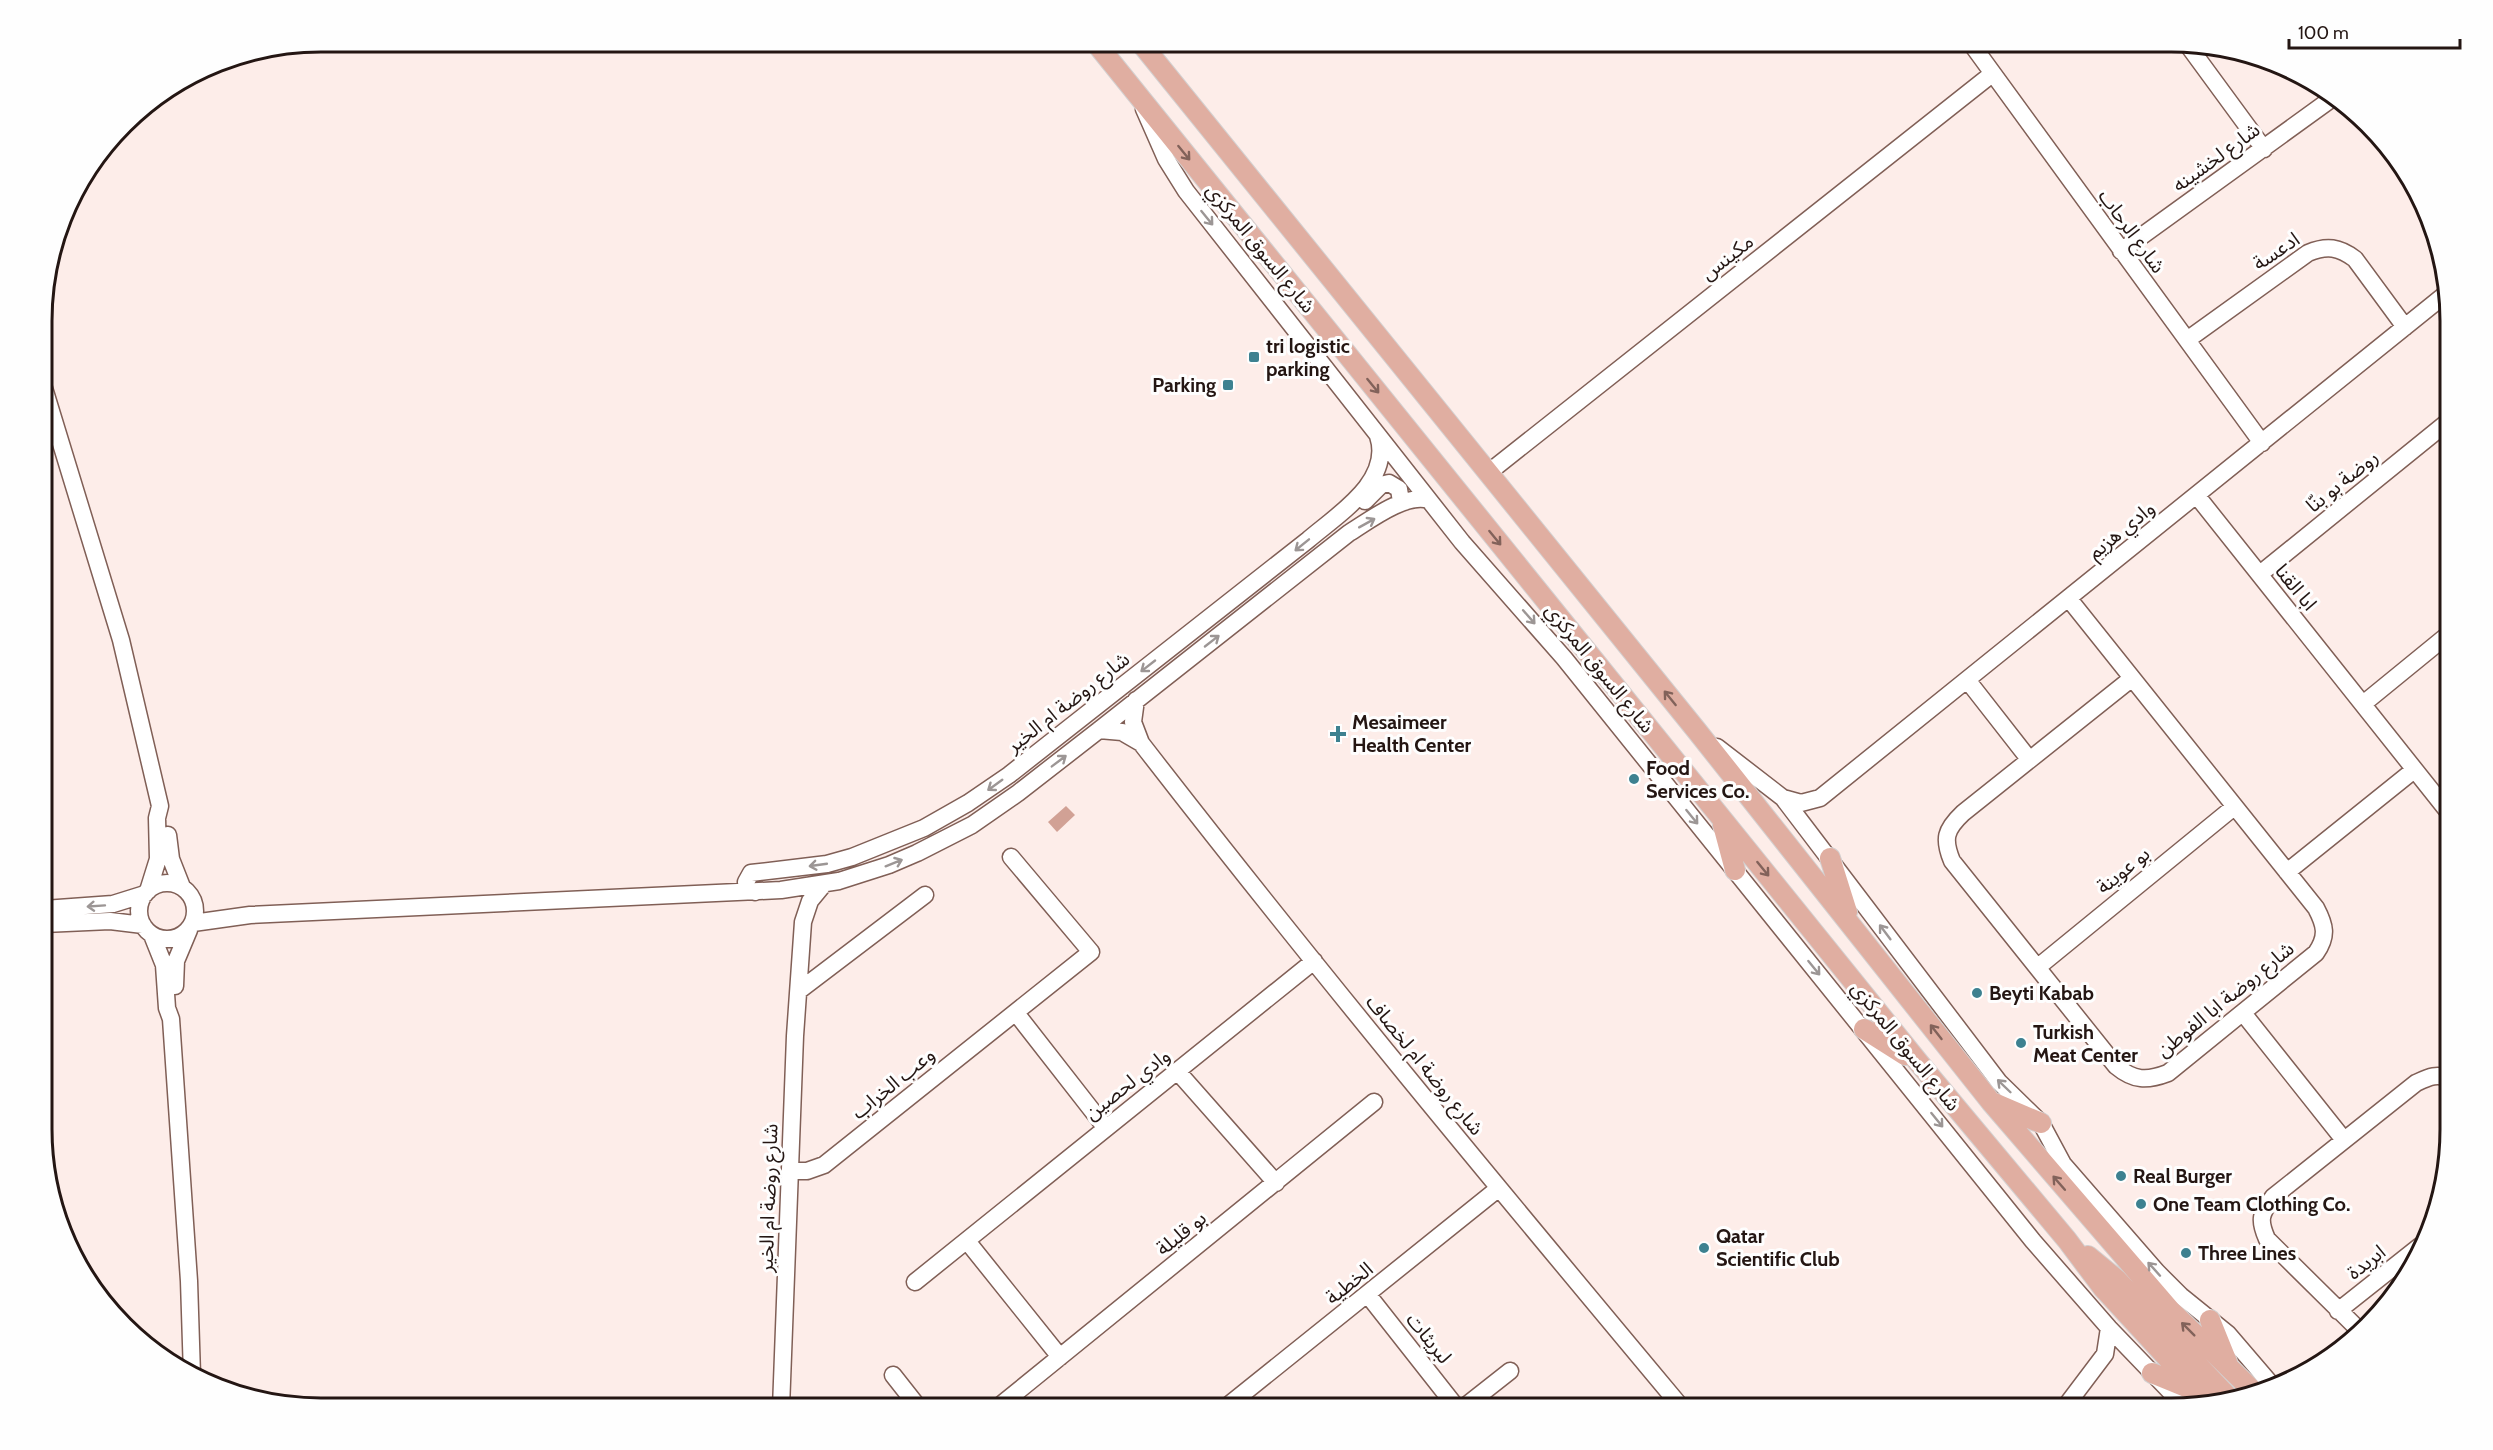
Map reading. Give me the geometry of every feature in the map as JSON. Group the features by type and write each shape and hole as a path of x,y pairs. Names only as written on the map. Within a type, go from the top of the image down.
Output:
{"main road":[{"name":"شارع السوق المركزي","path":"1103,52 1919,1063 2067,1240 2103,1288 2202,1396"},
{"name":"شارع السوق المركزي","path":"1148,52 1851,923 1991,1102 2163,1302 2248,1386"},
{"path":"1723,820 1735,870"},
{"path":"1830,858 1851,923"},
{"path":"1864,1029 1919,1063"},
{"path":"1991,1102 2041,1123"},
{"path":"2067,1240 2116,1279 2223,1392"},
{"path":"2210,1320 2230,1370"},
{"path":"2152,1373 2200,1396"}],"street":[{"name":"شارع الرحاب","path":"1977,52 2262,443"},
{"path":"2194,54 2264,149"},
{"name":"مكينس","path":"1488,473 1992,74"},
{"name":"شارع السوق المركزي","path":"1138,95 1175,176 1462,542 1564,658 2033,1241 2109,1328 2176,1398"},
{"name":"شارع لخشينه","path":"2121,251 2327,102"},
{"name":"ادعسة","path":"2187,340 2308,253 2319,248 2331,247 2344,250 2355,259 2404,327"},
{"name":"وادي هزيم","path":"1820,798 2439,299"},
{"path":"52,414 121,640 160,806 167,819 171,859 182,887 195,903 191,926 176,961 176,1000 171,1019"},
{"name":"روضة بو بنّا","path":"2260,574 2440,428"},
{"name":"شارع روضة ام الخير","path":"1378,436 1381,457 1374,476 1359,495 1325,525 1009,775 968,803 908,835 852,857 827,864 751,873 746,882 748,889 755,892 824,884 889,866 945,840 997,808 1333,544 1401,502 1414,498 1429,500"},
{"path":"1325,525 1351,513 1385,484 1393,484 1399,489 1401,502"},
{"name":"ابا القنا","path":"2197,496 2440,802"},
{"name":"شارع روضة ابا الفوطن","path":"2069,599 2316,908 2323,921 2325,932 2323,943 2316,952 2168,1073 2154,1078 2139,1079 2127,1075 2116,1066 1952,861 1946,848 1946,836 1952,823 2132,679"},
{"path":"2363,704 2440,641"},
{"path":"1968,681 2030,759"},
{"name":"شارع روضة ام لخصاف","path":"1136,700 1133,722 1141,743 1498,1188 1674,1398"},
{"name":"شارع روضة ام لخصاف","path":"1099,730 1122,732 1141,743"},
{"name":"شارع السوق المركزي","path":"1697,732 1783,798 1999,1082 2041,1123 2063,1164 2080,1185 2169,1285 2238,1345 2267,1380"},
{"path":"2287,872 2414,770"},
{"path":"1783,798 1802,803 1820,798"},
{"path":"1812,836 1813,816 1820,798"},
{"path":"160,806 157,818 158,859 139,912 164,965 167,1008 171,1019 189,1281 192,1364"},
{"name":"بو عوينة","path":"2038,967 2234,807"},
{"name":"وعب الخراب","path":"790,1171 807,1171 824,1166 1090,952 1011,856"},
{"path":"52,911 113,904 164,883 182,887"},
{"name":"شارع روضة ام الخير","path":"781,1398 803,922 810,901 824,884"},
{"name":"شارع روضة ام الخير","path":"781,890 792,895 797,901 803,922"},
{"path":"52,913 110,921 172,939 191,926 250,915 755,892"},
{"path":"800,990 925,895"},
{"name":"وادي لحصين","path":"915,1282 1314,961"},
{"path":"1016,1012 1105,1127"},
{"path":"2243,1013 2344,1140"},
{"path":"1178,1072 1276,1183"},
{"path":"2354,1326 2267,1239 2261,1227 2261,1214 2273,1197 2416,1083 2428,1077 2440,1075"},
{"name":"بو قليلة","path":"1009,1398 1374,1102"},
{"name":"الخطية","path":"1238,1398 1498,1188"},
{"path":"967,1241 1060,1357"},
{"name":"ابريدة","path":"2338,1311 2408,1255"},
{"name":"لبريثات","path":"1368,1295 1449,1398"},
{"path":"2072,1398 2100,1362 2108,1346 2109,1328"},
{"path":"2100,1362 2116,1354 2133,1353"},
{"path":"1475,1398 1510,1371"},
{"path":"892,1375 911,1398"}],"shaded area":[{"path":"1066,806 1075,815 1057,832 1048,822"}],"place":[{"name":"tri logistic parking","path":"1254,357"},
{"name":"Parking","path":"1228,385"},
{"name":"Mesaimeer Health Center","path":"1338,734"},
{"name":"Food Services Co.","path":"1634,779"},
{"name":"Beyti Kabab","path":"1977,993"},
{"name":"Turkish Meat Center","path":"2021,1043"},
{"name":"Real Burger","path":"2121,1176"},
{"name":"One Team Clothing Co.","path":"2141,1204"},
{"name":"Qatar Scientific Club","path":"1704,1248"},
{"name":"Three Lines","path":"2186,1253"}]}
